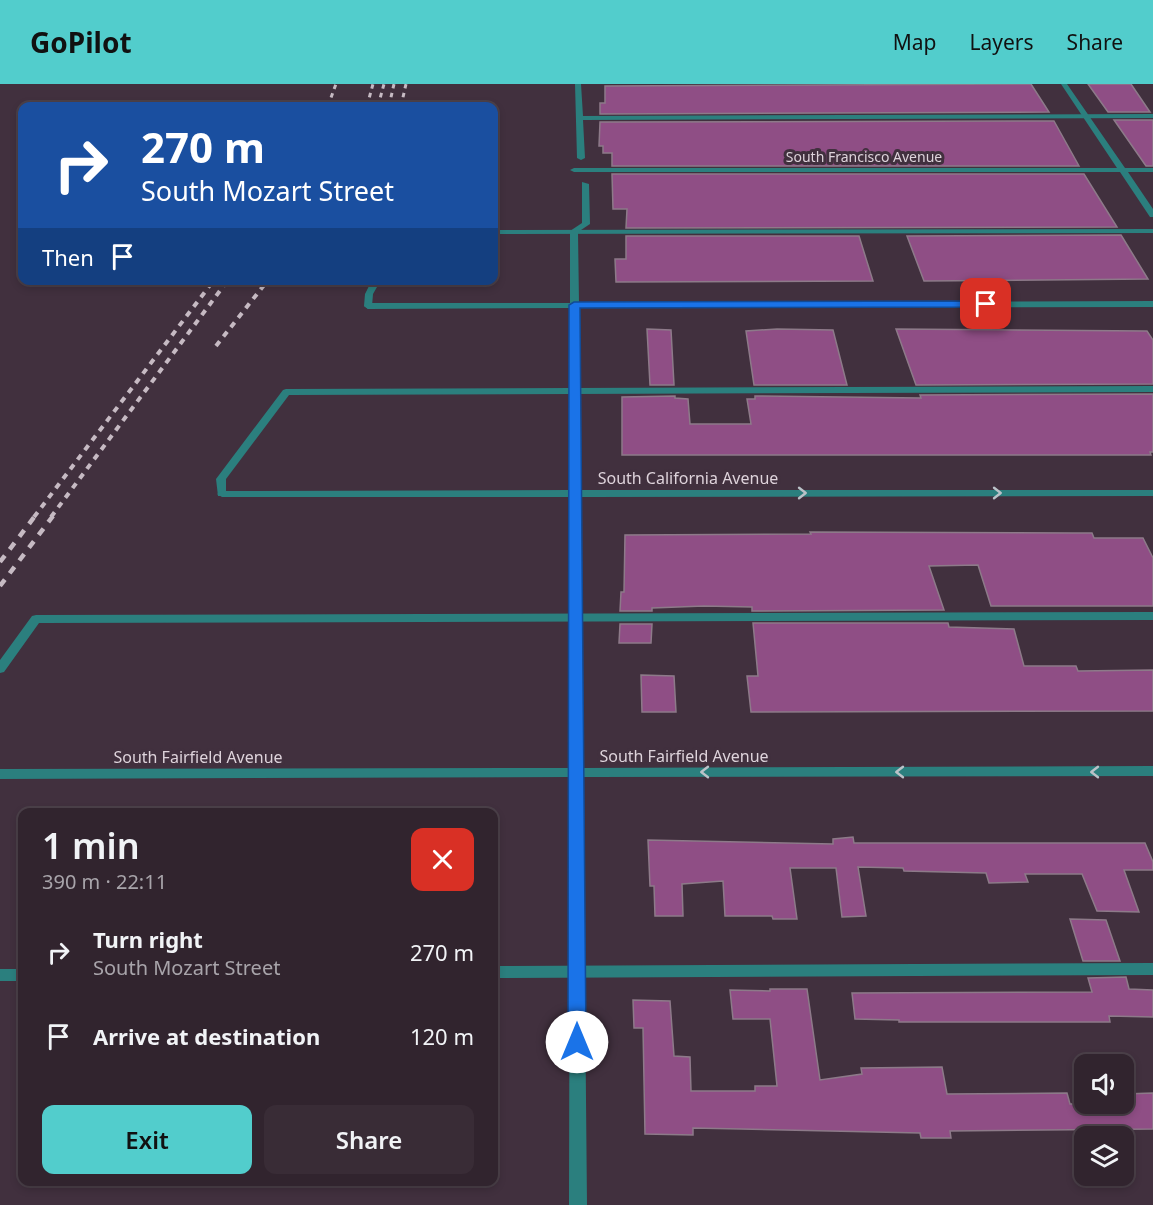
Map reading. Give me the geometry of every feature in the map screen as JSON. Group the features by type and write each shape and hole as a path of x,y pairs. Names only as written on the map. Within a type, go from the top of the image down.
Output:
{"street":[{"path":"578,84 581,158"},
{"path":"1064,84 1153,215"},
{"path":"580,118 1153,116"},
{"name":"South Francisco Avenue","path":"574,170 1153,170"},
{"path":"574,231 586,224 585,184"},
{"path":"574,231 578,1205"},
{"path":"498,232 1153,231"},
{"path":"374,285 369,294 368,306 1153,304"},
{"path":"575,391 1153,389"},
{"name":"South California Avenue","path":"575,391 286,392 221,479 222,494 1153,493"},
{"path":"0,669 36,619 1153,616"},
{"name":"South Fairfield Avenue","path":"0,774 1153,771"},
{"path":"498,972 1153,969"},
{"path":"0,975 18,975"}],"building":[{"path":"1031,84 1049,112 600,114 600,103 605,103 605,86"},
{"path":"1088,84 1131,84 1150,112 1108,112"},
{"path":"1114,120 1153,120 1153,166 1146,166"},
{"path":"1054,121 1079,166 612,166 612,153 603,153 603,146 599,146 600,122"},
{"path":"612,174 1084,174 1117,227 626,228 627,209 613,209"},
{"path":"1121,235 1148,279 924,281 907,236"},
{"path":"626,236 859,236 873,281 616,282 615,259 626,259"},
{"path":"647,329 671,330 674,385 650,385"},
{"path":"896,329 1147,331 1153,340 1153,384 916,385"},
{"path":"833,330 847,385 754,385 746,331"},
{"path":"1153,394 1153,452 1150,452 1151,455 622,455 622,397 675,396 675,398 688,399 690,424 751,424 747,399 755,399 755,396 921,398 920,395"},
{"path":"810,532 1092,533 1094,538 1143,538 1153,558 1153,606 991,606 978,565 929,566 944,610 752,611 752,607 704,606 652,608 652,611 620,611 621,592 624,592 625,535 811,534"},
{"path":"753,623 948,623 949,627 1014,629 1024,666 1076,666 1078,671 1153,670 1153,711 751,712 747,676 758,676"},
{"path":"620,624 652,624 651,643 619,643"},
{"path":"641,675 674,676 676,712 642,712"},
{"path":"853,837 854,843 1145,843 1153,862 1153,870 1124,870 1139,912 1097,911 1082,874 1025,874 1028,882 989,883 986,873 904,871 903,868 858,867 866,916 842,917 836,868 790,868 797,919 773,919 772,916 725,916 723,881 682,884 683,916 655,916 654,886 650,886 648,840 833,844 833,839"},
{"path":"1070,919 1106,920 1120,961 1083,961"},
{"path":"1126,977 1129,989 1153,990 1153,1017 1109,1016 1110,1022 899,1022 899,1020 855,1019 852,993 1092,992 1088,978"},
{"path":"770,989 807,989 820,1080 862,1074 861,1068 942,1067 947,1094 1067,1093 1070,1104 1074,1104 1074,1114 1134,1114 1134,1094 1153,1093 1153,1129 1134,1129 1134,1126 1074,1126 1074,1130 950,1131 951,1138 921,1138 920,1133 693,1128 693,1135 645,1134 643,1028 634,1028 633,1000 670,1001 674,1056 690,1057 691,1091 755,1091 755,1086 777,1086 770,1019 733,1019 730,990 770,991"}],"railway":[{"path":"329,102 336,84"},
{"path":"368,102 373,84"},
{"path":"379,102 384,84"},
{"path":"390,102 394,84"},
{"path":"402,102 406,84"},
{"path":"34,517 210,285"},
{"path":"51,517 224,285"},
{"path":"216,346 264,285"},
{"path":"0,562 35,516"},
{"path":"0,586 53,516"}],"route":[{"path":"577,1042 574,305 986,304"}]}
